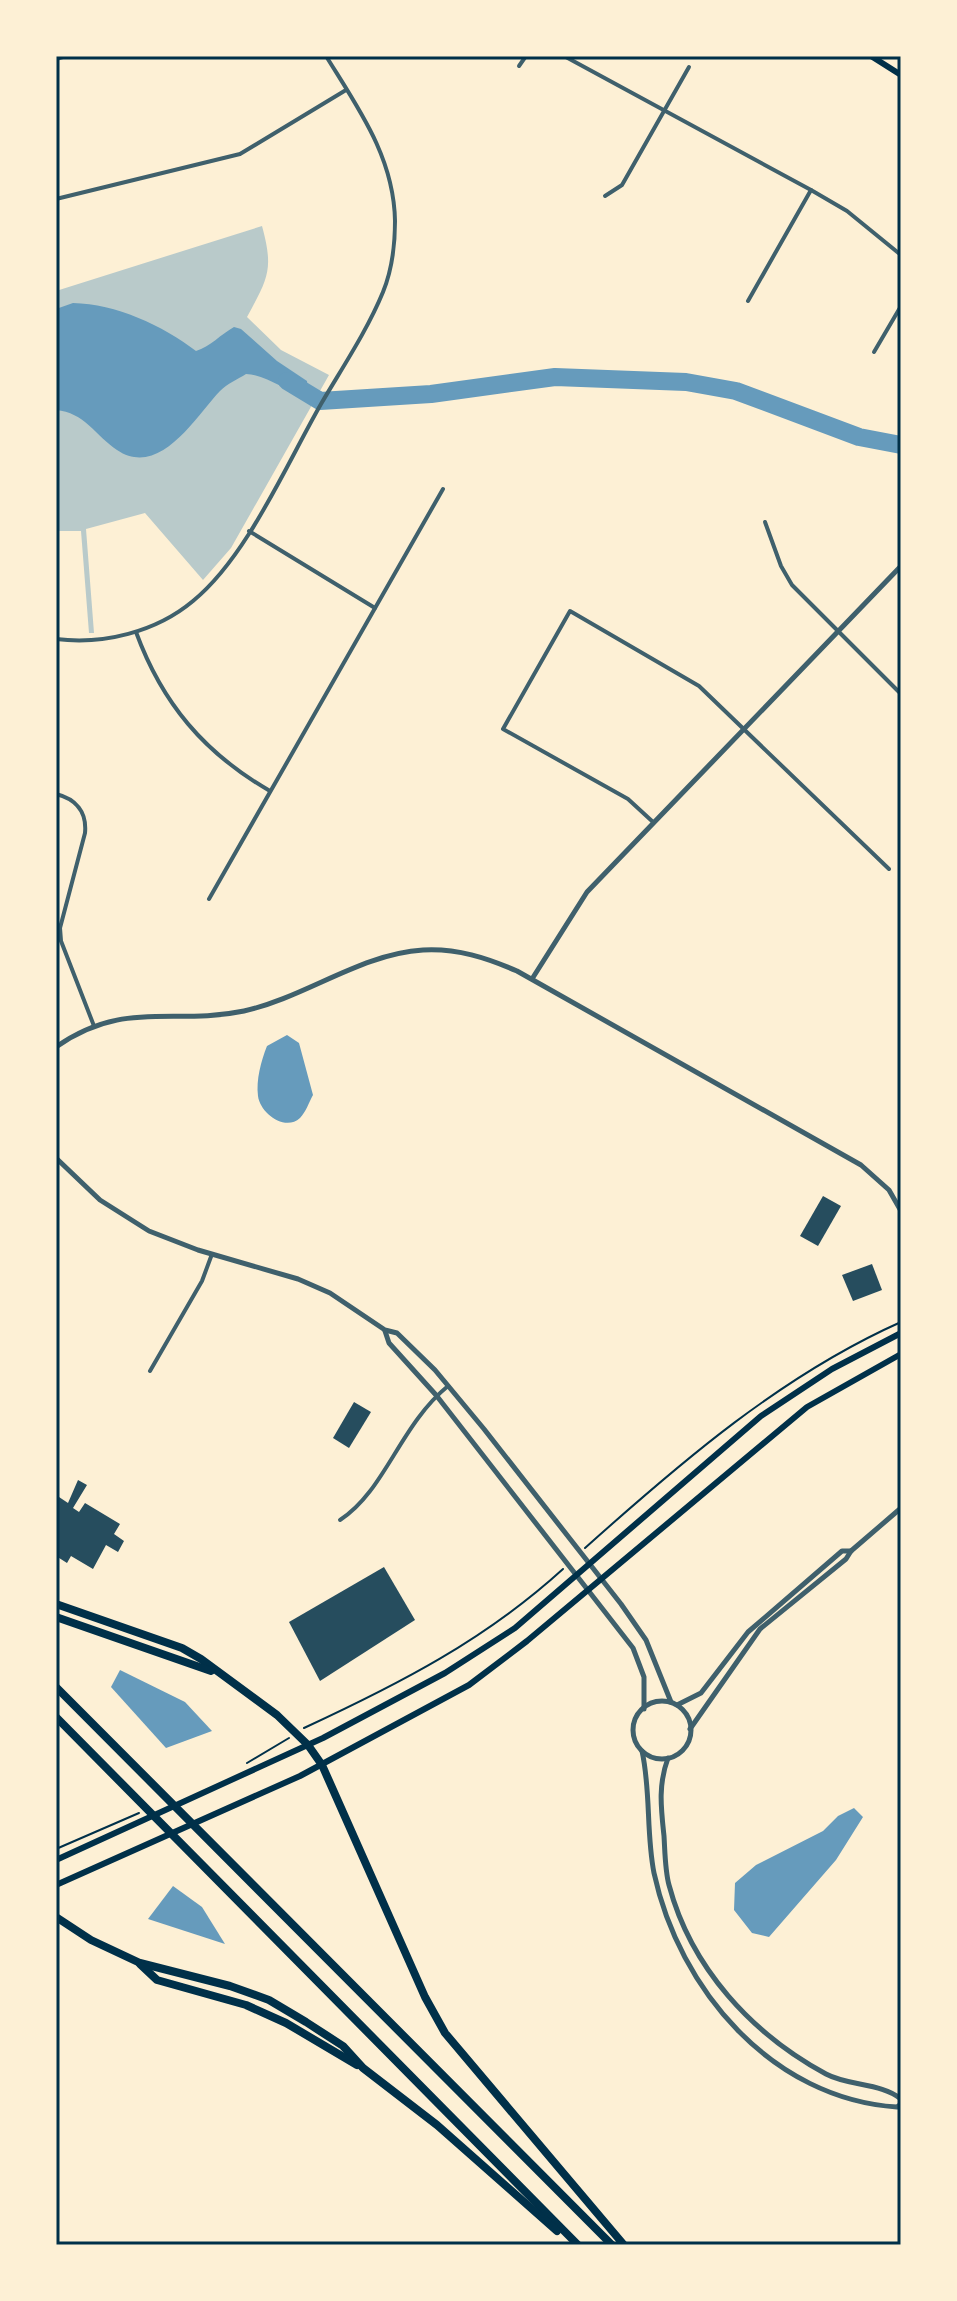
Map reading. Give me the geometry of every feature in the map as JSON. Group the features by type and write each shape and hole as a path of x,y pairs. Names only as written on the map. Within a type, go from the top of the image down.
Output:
{"highway":[{"path":"56,1604 182,1648 308,1745 322,1765 425,1997 445,2033 624,2245"},
{"path":"56,1617 219,1675"},
{"path":"56,1687 612,2245"},
{"path":"56,1717 576,2245"},
{"path":"56,1917 91,1940 140,1963 230,1986 269,2000 343,2046 363,2068"},
{"path":"140,1963 157,1980 246,2005 286,2023 363,2068 437,2125 576,2245"}],"main road":[{"path":"871,56 901,75"},
{"path":"56,1860 308,1745 478,1654 578,1575 771,1409 832,1369 901,1333"},
{"path":"56,1885 322,1765 469,1685 807,1407 901,1354"}],"street":[{"path":"56,59 66,56"},
{"path":"56,639 88,640 136,632 167,618 201,594 228,565 249,531 379,302 389,273 395,220 388,169 379,144 326,56"},
{"path":"519,66 526,56"},
{"path":"564,56 664,112 722,139 847,211 901,255"},
{"path":"605,196 622,185 689,67"},
{"path":"56,199 240,154 346,89"},
{"path":"748,301 811,190"},
{"path":"874,352 901,306"},
{"path":"209,899 443,489"},
{"path":"765,522 776,555 792,585 901,694"},
{"path":"249,531 375,608"},
{"path":"532,979 587,892 901,566"},
{"path":"653,822 628,799 503,729 570,611 688,679 889,869"},
{"path":"136,632 160,686 185,724 228,765 270,791"},
{"path":"56,794 78,806 85,817 85,833 60,928 61,941 94,1026"},
{"path":"56,1047 94,1026 139,1015 218,1015 247,1010 385,957 410,952 468,953 496,961 532,979 861,1165 889,1190 901,1211"},
{"path":"56,1158 100,1200 124,1217 175,1243 298,1279 330,1293 385,1330 397,1333 448,1386 646,1640 671,1702"},
{"path":"150,1371 202,1281 212,1254"},
{"path":"385,1330 389,1343 436,1395 578,1575 639,1661 644,1677 644,1709"},
{"path":"340,1520 363,1502 410,1424 448,1386"},
{"path":"677,1705 701,1693 761,1624 846,1559 851,1551 901,1508"},
{"path":"690,1729 687,1715 677,1705 655,1701 644,1709 633,1729 633,1738 642,1751 654,1758 668,1758 681,1750 690,1729 761,1624"},
{"path":"642,1751 654,1870 663,1906 678,1947 717,2008 750,2043 817,2086 853,2101 886,2106 901,2101"},
{"path":"668,1758 660,1793 668,1882 683,1926 710,1972 729,1997 778,2045 829,2076 901,2101"}],"path":[{"path":"237,1768 295,1732 390,1689 462,1648 505,1620 557,1574"},
{"path":"56,1849 113,1824"}],"shaded area":[{"path":"262,226 268,253 267,273 247,317 281,350 329,375 231,548 203,580 145,513 86,529 94,633 89,633 81,531 56,531 56,291"}],"water":[{"path":"73,303 106,307 138,318 196,351 234,327 241,329 277,361 307,381 308,393 293,391 246,374 220,391 176,441 148,457 133,457 117,450 74,415 56,410 56,309"},
{"path":"287,1035 299,1043 313,1095 300,1118 287,1123 274,1119 263,1109 258,1090 267,1046"},
{"path":"120,1670 185,1702 212,1731 166,1748 111,1687"},
{"path":"854,1808 863,1817 836,1860 769,1937 752,1933 734,1910 735,1883 756,1865 823,1831 838,1816"},
{"path":"173,1886 202,1907 225,1944 148,1919"}],"building":[{"path":"823,1196 841,1206 818,1246 800,1236"},
{"path":"872,1264 882,1290 853,1301 842,1275"},
{"path":"354,1402 371,1412 349,1448 333,1438"},
{"path":"78,1480 87,1485 73,1508 79,1512 85,1503 120,1524 114,1534 124,1541 118,1552 106,1545 93,1569 71,1556 67,1563 56,1556 56,1495 68,1503"},
{"path":"384,1567 415,1620 320,1681 289,1622"}],"waterway":[{"path":"287,381 320,401 431,394 555,377 686,382 736,391 859,437 901,445"}]}
